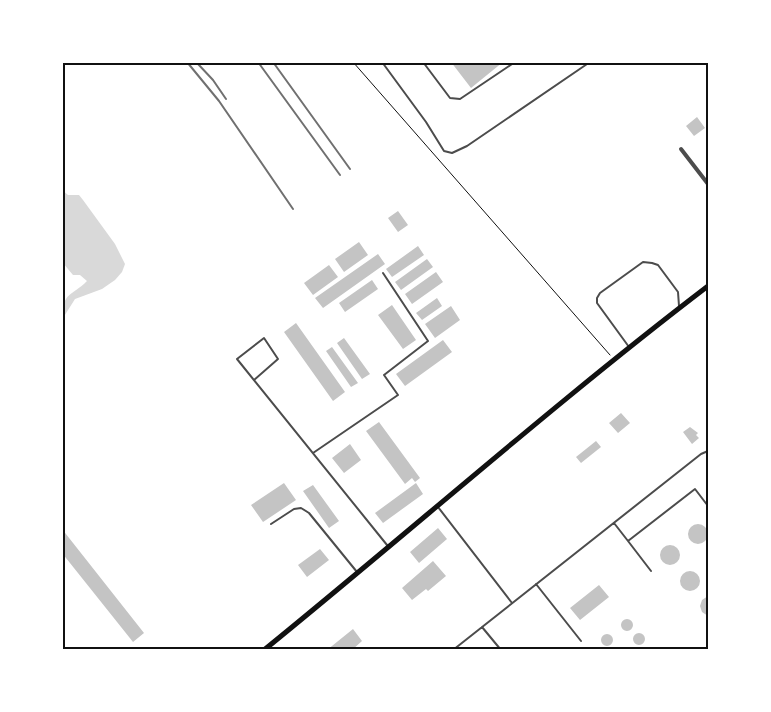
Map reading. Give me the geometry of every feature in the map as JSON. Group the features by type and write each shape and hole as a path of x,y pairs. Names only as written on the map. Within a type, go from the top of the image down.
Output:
{"main road":[{"path":"264,650 614,360 708,286"}],"street":[{"path":"681,149 708,184"}],"lane":[{"path":"382,62 426,122 444,151 452,152 475,140 590,62"},
{"path":"423,62 450,98 457,100 514,62"},
{"path":"630,348 597,303 600,293 643,262 652,263 658,265 678,292 679,308"},
{"path":"313,453 398,395 384,375 428,341 383,272"},
{"path":"254,380 278,359 264,338 237,359 388,548"},
{"path":"454,650 708,450"},
{"path":"628,541 695,489 708,506"},
{"path":"438,507 512,603"},
{"path":"271,524 294,509 302,508 358,573"},
{"path":"614,523 651,570"},
{"path":"536,584 581,641"},
{"path":"482,627 502,650"},
{"path":"458,646 460,650"}],"path":[{"path":"352,62 614,360"}],"shaded area":[{"path":"62,190 68,195 79,195 115,244 125,264 122,272 115,280 102,289 75,299 63,318 66,299 87,281 80,275 73,275 63,263"}],"building":[{"path":"451,62 503,62 471,88"},
{"path":"697,117 705,128 694,136 686,126"},
{"path":"398,211 408,225 398,232 388,218"},
{"path":"359,242 368,255 344,272 335,259"},
{"path":"418,246 424,255 392,277 386,269"},
{"path":"378,254 385,264 323,308 315,298"},
{"path":"427,259 433,267 401,290 395,282"},
{"path":"329,265 338,277 313,295 304,283"},
{"path":"436,272 443,282 412,304 405,294"},
{"path":"372,280 378,289 345,312 339,303"},
{"path":"437,298 442,306 422,320 416,313"},
{"path":"392,305 416,340 403,349 378,315"},
{"path":"451,306 460,320 435,338 425,324"},
{"path":"296,323 345,392 333,401 284,332"},
{"path":"344,338 370,374 362,379 337,343"},
{"path":"443,340 452,352 405,386 396,374"},
{"path":"332,347 358,383 351,387 326,351"},
{"path":"621,413 630,423 618,433 609,423"},
{"path":"379,422 420,478 415,482 412,478 405,484 366,431"},
{"path":"690,427 698,433 696,435 699,438 692,444 683,432"},
{"path":"596,441 601,447 581,463 576,457"},
{"path":"350,444 361,460 344,473 332,458"},
{"path":"284,483 296,500 263,522 251,505"},
{"path":"416,483 423,494 383,523 375,513"},
{"path":"313,485 339,521 329,528 303,491"},
{"path":"698,524 705,527 708,534 705,541 698,544 691,541 688,534 691,527"},
{"path":"438,528 447,539 419,563 410,552"},
{"path":"62,529 144,633 133,642 62,553"},
{"path":"670,545 677,548 680,555 677,562 670,565 663,562 660,555 663,548"},
{"path":"320,549 329,560 307,577 298,565"},
{"path":"433,561 446,576 428,591 426,589 412,600 402,588"},
{"path":"690,571 697,574 700,581 697,588 690,591 683,588 680,581 683,574"},
{"path":"599,585 609,597 580,620 570,608"},
{"path":"708,596 708,616 702,612 700,606 702,600"},
{"path":"627,619 633,625 627,631 621,625"},
{"path":"353,629 362,641 352,650 327,650"},
{"path":"639,633 645,639 639,645 633,639"},
{"path":"607,634 613,640 607,646 601,640"}],"railway":[{"path":"187,62 219,101 293,209"},
{"path":"258,62 340,175"},
{"path":"273,62 350,169"},
{"path":"198,64 213,80 226,99"}]}
